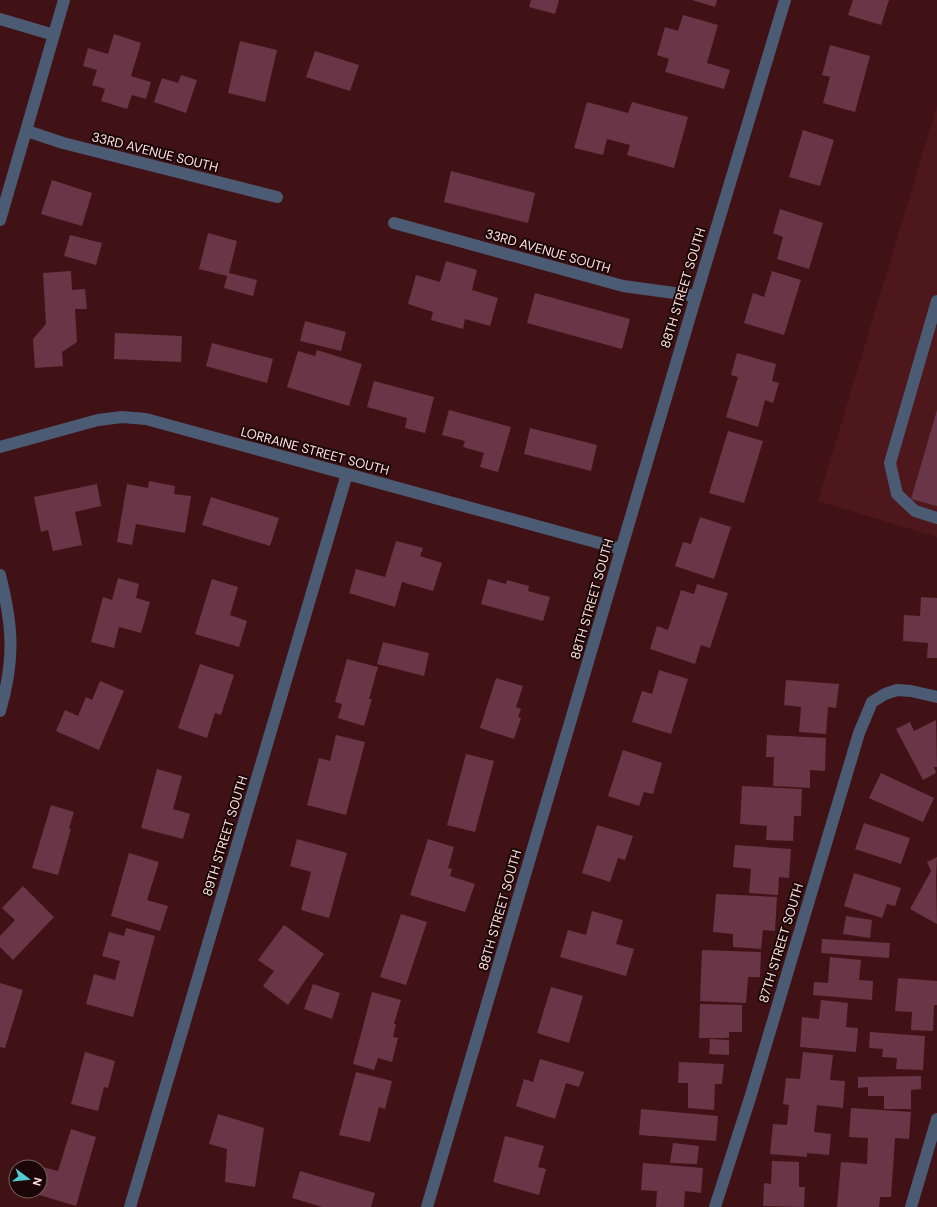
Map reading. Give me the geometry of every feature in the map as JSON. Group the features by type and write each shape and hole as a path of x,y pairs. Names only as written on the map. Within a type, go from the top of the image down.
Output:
{"street":[{"path":"0,220 64,0"},
{"name":"88TH STREET SOUTH","path":"427,1207 785,0"},
{"path":"0,19 54,35"},
{"name":"33RD AVENUE SOUTH","path":"27,131 63,143 277,197"},
{"name":"33RD AVENUE SOUTH","path":"394,223 623,286 696,296"},
{"path":"937,301 890,463 896,494 915,511 937,518"},
{"name":"LORRAINE STREET SOUTH","path":"0,447 98,420 122,417 146,419 621,549"},
{"name":"89TH STREET SOUTH","path":"130,1207 347,474"},
{"path":"0,575 8,606 11,636 10,665 5,695 0,711"},
{"name":"87TH STREET SOUTH","path":"715,1207 750,1098 859,733 872,702 885,694 897,690 904,690 937,697"},
{"path":"911,1207 937,1119"}],"shaded area":[{"path":"937,106 937,537 818,501"}],"building":[{"path":"531,0 559,0 555,14 529,7"},
{"path":"692,0 717,0 715,7"},
{"path":"853,0 889,0 881,25 848,15"},
{"path":"683,15 718,25 707,63 730,70 724,89 665,72 669,59 657,55 665,27 678,31"},
{"path":"114,34 141,43 131,76 151,82 146,99 132,95 127,109 101,101 105,89 92,85 97,70 83,66 88,48 108,54"},
{"path":"240,41 277,50 265,102 228,93"},
{"path":"830,45 870,56 855,112 823,103 830,77 822,75"},
{"path":"315,51 359,65 350,91 306,77"},
{"path":"181,75 197,80 186,113 154,102 162,78 178,83"},
{"path":"587,102 628,113 632,102 688,117 674,168 627,155 630,145 607,139 603,155 574,148"},
{"path":"803,130 834,140 820,186 789,177"},
{"path":"451,171 535,193 528,223 444,202"},
{"path":"52,180 92,193 82,226 41,214"},
{"path":"780,209 823,223 809,269 777,259 783,237 773,233"},
{"path":"208,233 237,241 229,273 257,280 253,296 224,288 227,276 199,269"},
{"path":"70,235 102,243 96,265 64,256"},
{"path":"446,261 477,270 472,290 498,298 490,326 465,319 463,329 431,320 433,312 408,304 416,275 440,282"},
{"path":"71,271 72,290 85,289 87,309 75,309 77,342 62,352 63,366 35,368 33,339 46,324 43,273"},
{"path":"772,271 801,280 784,335 744,323 753,293 764,297"},
{"path":"535,293 630,319 622,349 527,323"},
{"path":"305,321 346,332 341,351 300,341"},
{"path":"115,333 182,336 181,362 114,359"},
{"path":"212,343 273,359 267,383 206,366"},
{"path":"317,350 362,364 349,406 287,387 298,351 315,356"},
{"path":"737,353 776,364 772,381 779,383 773,403 765,400 758,427 726,417 738,377 731,375"},
{"path":"374,381 434,397 425,433 405,428 407,418 367,407"},
{"path":"449,410 511,427 498,472 480,467 484,453 463,447 465,441 442,435"},
{"path":"937,410 937,506 911,499"},
{"path":"530,428 597,445 591,471 524,454"},
{"path":"728,431 763,441 744,503 709,493"},
{"path":"149,481 175,486 174,494 191,496 185,533 136,524 132,545 117,542 127,484 148,488"},
{"path":"97,484 101,506 75,512 82,545 53,551 48,530 41,532 34,497"},
{"path":"211,497 279,518 270,546 202,525"},
{"path":"700,517 731,527 714,579 675,566 683,542 691,544"},
{"path":"396,541 423,548 420,556 442,563 433,591 402,582 395,607 349,593 356,569 385,577"},
{"path":"118,578 139,584 136,598 150,602 141,633 119,627 114,648 91,642 103,597 112,600"},
{"path":"212,579 238,587 230,615 247,621 239,647 195,634"},
{"path":"488,579 506,584 507,580 529,586 528,591 550,597 543,621 481,604"},
{"path":"697,584 728,593 710,648 701,645 695,664 650,649 657,626 668,630 681,590 694,594"},
{"path":"921,597 937,598 937,658 927,658 928,643 903,641 904,615 920,616"},
{"path":"383,642 429,653 424,676 377,664"},
{"path":"347,659 378,667 369,699 372,699 364,726 338,718 342,704 335,702"},
{"path":"200,664 234,675 221,715 215,713 207,738 178,728"},
{"path":"659,670 688,679 671,734 632,722 642,691 652,694"},
{"path":"496,678 523,686 516,707 521,709 518,717 521,718 514,739 480,728"},
{"path":"786,680 839,684 836,708 828,707 826,734 799,732 801,707 784,705"},
{"path":"100,681 124,691 99,750 56,731 65,710 78,716 86,697 92,700"},
{"path":"936,720 937,767 934,767 936,773 923,780 896,729 910,722 914,731"},
{"path":"336,735 365,742 346,815 307,805 319,758 330,761"},
{"path":"767,735 826,738 825,771 810,770 810,788 773,786 774,757 766,757"},
{"path":"623,750 662,763 653,794 644,792 639,806 608,796"},
{"path":"466,754 494,761 475,832 447,825"},
{"path":"157,769 182,776 173,809 190,814 183,839 141,828"},
{"path":"881,773 934,798 923,822 869,798"},
{"path":"742,786 802,789 801,816 794,816 793,841 766,840 767,826 740,824"},
{"path":"51,805 74,812 69,828 71,829 58,875 32,868"},
{"path":"864,823 910,838 901,864 855,849"},
{"path":"597,825 633,836 625,860 618,858 610,882 582,873"},
{"path":"297,839 347,853 329,918 301,910 311,872 290,866"},
{"path":"428,839 454,847 448,868 452,869 450,876 475,884 465,912 410,895"},
{"path":"735,845 791,849 789,878 779,877 778,895 749,893 751,869 733,867"},
{"path":"129,853 159,862 147,900 168,906 160,931 111,916"},
{"path":"937,857 937,924 910,909 931,871 927,862"},
{"path":"854,873 901,888 895,906 887,904 882,918 844,906"},
{"path":"23,886 54,917 13,960 0,947 0,936 15,920 2,908"},
{"path":"716,894 777,897 775,931 763,930 761,949 733,947 733,934 713,932"},
{"path":"592,911 623,920 616,944 634,949 626,976 560,957 568,930 586,935"},
{"path":"401,914 427,922 406,985 380,977"},
{"path":"846,916 872,920 870,938 843,934"},
{"path":"284,925 324,954 288,1005 263,986 274,971 258,960"},
{"path":"126,928 155,936 133,1017 86,1004 94,974 115,980 120,961 102,956 109,932 124,936"},
{"path":"822,939 890,943 889,958 821,953"},
{"path":"702,950 761,952 760,977 748,977 746,1003 700,1001"},
{"path":"830,957 861,960 859,980 873,981 872,1000 813,995 814,982 828,983"},
{"path":"898,978 937,981 937,1005 934,1005 933,1031 911,1030 912,1012 895,1011"},
{"path":"0,983 23,990 5,1048 0,1047"},
{"path":"313,984 340,993 332,1019 304,1009"},
{"path":"551,987 583,996 569,1043 537,1033"},
{"path":"372,992 401,1000 394,1024 396,1024 393,1037 398,1038 392,1062 378,1058 374,1070 353,1064"},
{"path":"821,1000 848,1003 846,1027 858,1028 856,1052 800,1047 802,1017 819,1019"},
{"path":"700,1004 742,1005 742,1032 729,1032 729,1038 699,1038"},
{"path":"870,1032 925,1036 923,1070 896,1069 897,1058 882,1057 883,1049 869,1048"},
{"path":"710,1039 729,1040 729,1055 709,1054"},
{"path":"85,1052 115,1061 108,1088 104,1087 98,1111 71,1104"},
{"path":"803,1052 833,1055 830,1080 845,1081 843,1108 817,1105 814,1132 831,1134 829,1155 807,1153 807,1157 770,1154 773,1124 787,1125 789,1105 783,1104 786,1078 800,1079"},
{"path":"540,1059 584,1072 579,1087 566,1083 555,1119 516,1106 524,1079 533,1082"},
{"path":"679,1062 724,1064 722,1084 715,1084 714,1110 688,1108 688,1083 678,1083"},
{"path":"356,1072 392,1081 385,1109 379,1107 370,1142 339,1135"},
{"path":"921,1076 921,1089 911,1090 911,1109 884,1109 884,1096 868,1096 868,1087 858,1088 858,1077"},
{"path":"851,1108 911,1112 909,1139 895,1138 891,1197 880,1197 879,1207 837,1207 841,1162 867,1164 868,1138 849,1137"},
{"path":"641,1109 718,1116 716,1141 639,1135"},
{"path":"218,1114 264,1128 255,1187 225,1182 227,1149 209,1144"},
{"path":"71,1129 96,1137 76,1206 48,1198 48,1168 58,1171"},
{"path":"505,1136 544,1146 538,1167 546,1169 539,1195 493,1182"},
{"path":"673,1143 699,1146 697,1164 670,1163"},
{"path":"772,1161 799,1162 799,1187 805,1187 804,1207 763,1206 764,1183 771,1184"},
{"path":"643,1163 703,1168 701,1193 685,1191 684,1207 656,1207 657,1191 641,1190"},
{"path":"300,1171 375,1193 371,1207 322,1207 292,1198"}]}
